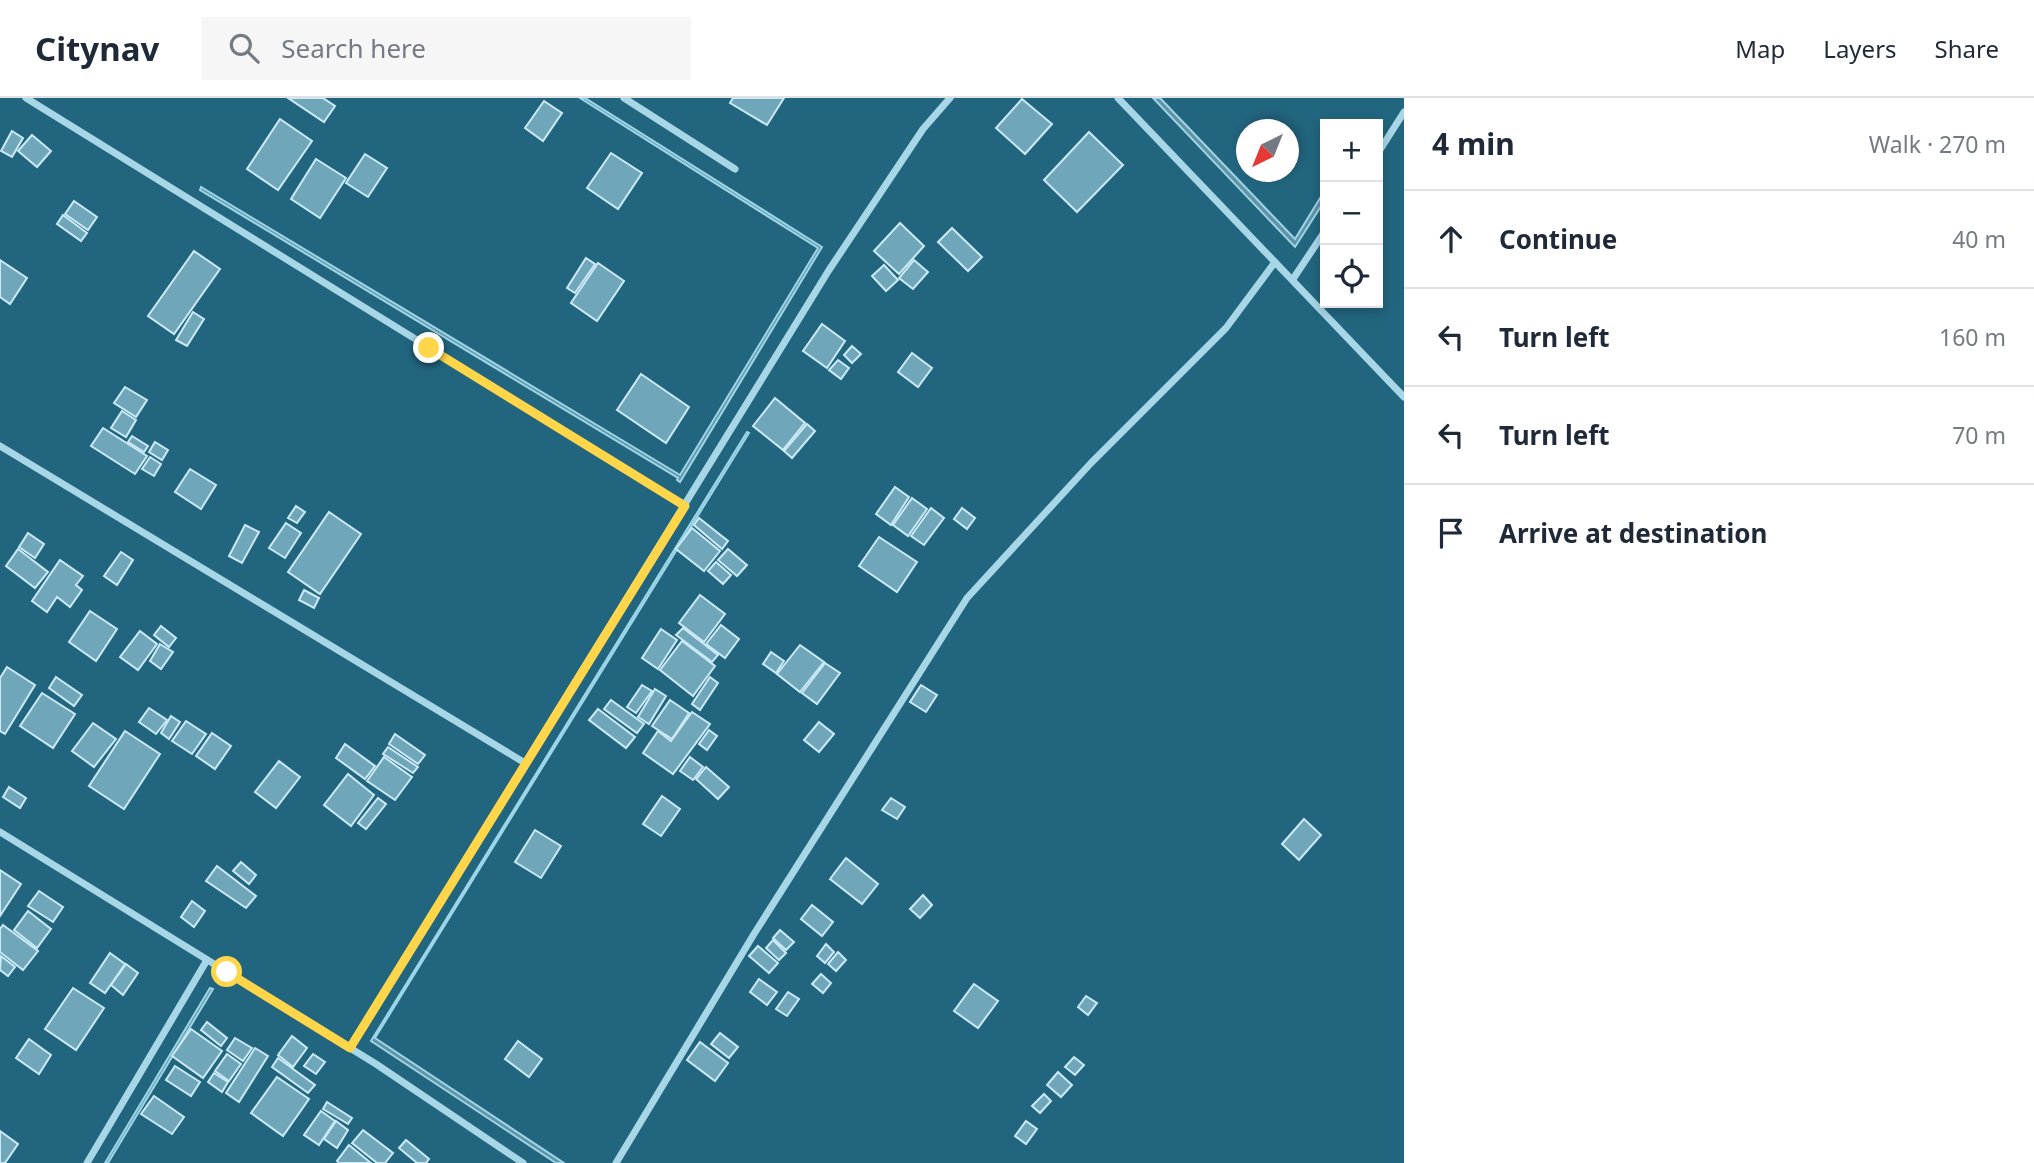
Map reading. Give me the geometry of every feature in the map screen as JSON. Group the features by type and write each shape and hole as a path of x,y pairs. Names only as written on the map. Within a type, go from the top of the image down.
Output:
{"street":[{"path":"26,98 685,506"},
{"path":"624,98 735,169"},
{"path":"350,1048 880,190 923,129 950,98"},
{"path":"1118,98 1404,397"},
{"path":"1383,145 1404,112"},
{"path":"1293,279 1320,238"},
{"path":"616,1163 754,934 967,598 1091,463 1226,328 1275,262"},
{"path":"0,446 524,763"},
{"path":"0,832 350,1048 523,1163"},
{"path":"87,1163 207,960"}],"water":[{"path":"580,98 585,98 822,247 680,482 678,478 200,190 201,187 680,475 818,248"},
{"path":"1153,98 1160,98 1236,177 1236,182 1240,182 1295,239 1320,198 1320,208 1295,247"},
{"path":"747,432 749,433 375,1038 564,1163 556,1163 371,1041"},
{"path":"210,988 213,989 108,1163 105,1163"}],"building":[{"path":"288,98 323,98 335,106 324,122"},
{"path":"733,98 784,98 767,125 730,103"},
{"path":"1022,99 1052,124 1025,154 996,128"},
{"path":"544,101 562,113 543,141 525,128"},
{"path":"280,119 312,141 278,190 247,169"},
{"path":"12,131 23,138 12,157 1,151"},
{"path":"1089,132 1123,165 1077,212 1044,180"},
{"path":"32,135 51,151 37,167 18,151"},
{"path":"611,153 642,173 618,209 587,188"},
{"path":"365,154 387,168 368,197 346,183"},
{"path":"316,159 346,178 320,218 291,199"},
{"path":"74,201 97,217 88,230 65,214"},
{"path":"63,215 87,233 81,241 57,224"},
{"path":"900,223 924,246 899,274 874,251"},
{"path":"952,228 982,257 968,271 938,242"},
{"path":"194,251 220,269 174,334 148,316"},
{"path":"586,258 595,264 575,293 567,288"},
{"path":"0,260 27,278 10,304 0,297"},
{"path":"914,260 928,272 913,289 899,278"},
{"path":"598,263 624,281 597,321 571,303"},
{"path":"884,265 898,280 886,291 872,276"},
{"path":"193,312 204,319 187,346 176,340"},
{"path":"822,324 845,341 827,368 803,351"},
{"path":"852,346 861,354 852,363 844,355"},
{"path":"912,353 932,368 918,387 898,372"},
{"path":"838,360 849,368 841,379 829,370"},
{"path":"641,374 689,407 666,443 617,410"},
{"path":"125,387 147,400 136,417 114,403"},
{"path":"775,398 805,423 783,450 753,426"},
{"path":"122,411 136,420 126,437 111,428"},
{"path":"807,424 815,431 792,458 784,451"},
{"path":"103,428 147,456 135,474 91,446"},
{"path":"132,436 148,446 144,452 128,442"},
{"path":"155,442 168,450 162,460 149,452"},
{"path":"150,457 161,464 154,476 142,469"},
{"path":"190,469 216,485 201,509 175,492"},
{"path":"895,487 909,497 891,525 876,514"},
{"path":"912,498 927,509 908,536 893,525"},
{"path":"296,506 305,512 297,523 288,518"},
{"path":"931,508 944,518 924,545 911,536"},
{"path":"962,508 975,518 967,529 954,519"},
{"path":"329,512 361,534 320,594 288,572"},
{"path":"699,518 728,541 722,549 694,525"},
{"path":"286,523 301,533 285,558 269,548"},
{"path":"245,525 259,532 242,563 229,556"},
{"path":"692,528 720,551 704,571 676,549"},
{"path":"28,533 44,544 35,558 19,547"},
{"path":"879,537 917,562 897,592 859,566"},
{"path":"18,549 48,572 35,588 6,566"},
{"path":"728,549 747,565 737,576 718,560"},
{"path":"121,552 133,560 117,585 104,576"},
{"path":"60,560 83,576 76,585 82,590 70,607 57,597 47,612 32,601"},
{"path":"716,562 731,575 723,584 708,571"},
{"path":"304,590 319,598 314,608 299,600"},
{"path":"700,595 725,614 704,642 679,623"},
{"path":"90,611 117,629 96,661 69,642"},
{"path":"721,625 739,639 725,658 706,644"},
{"path":"161,626 176,638 169,647 154,635"},
{"path":"683,628 718,655 712,662 676,635"},
{"path":"661,629 677,640 658,669 642,658"},
{"path":"140,631 157,644 138,670 120,657"},
{"path":"682,641 715,666 693,696 660,670"},
{"path":"160,644 173,652 161,669 150,661"},
{"path":"800,645 824,662 800,692 777,674"},
{"path":"771,652 784,661 776,673 763,664"},
{"path":"825,663 840,673 817,704 802,693"},
{"path":"7,667 35,685 5,734 0,731 0,678"},
{"path":"56,677 82,695 74,706 49,688"},
{"path":"710,677 718,683 700,710 692,704"},
{"path":"642,685 652,691 636,713 627,707"},
{"path":"921,685 937,695 926,712 910,702"},
{"path":"655,689 666,696 649,724 638,717"},
{"path":"42,693 75,714 53,748 20,726"},
{"path":"611,700 644,724 637,733 604,709"},
{"path":"670,700 689,713 672,739 652,726"},
{"path":"149,708 167,720 156,734 139,722"},
{"path":"598,709 635,737 626,748 589,720"},
{"path":"692,712 710,724 673,774 643,753 658,731 671,741"},
{"path":"171,716 180,722 169,739 161,733"},
{"path":"186,721 206,734 192,754 172,741"},
{"path":"819,722 834,734 819,752 804,740"},
{"path":"93,723 116,739 94,767 72,751"},
{"path":"709,730 717,736 707,750 699,744"},
{"path":"125,731 160,754 124,809 89,786"},
{"path":"212,733 231,746 215,769 196,756"},
{"path":"395,734 425,755 418,764 389,744"},
{"path":"345,744 375,766 365,779 336,758"},
{"path":"388,747 418,767 413,773 383,754"},
{"path":"384,757 412,777 395,800 367,781"},
{"path":"690,757 703,767 693,780 680,771"},
{"path":"279,761 300,777 276,808 255,792"},
{"path":"706,767 729,787 718,799 696,779"},
{"path":"348,774 374,795 351,826 324,805"},
{"path":"9,787 26,798 20,808 3,797"},
{"path":"662,796 680,809 661,836 643,824"},
{"path":"378,798 386,804 366,829 358,823"},
{"path":"891,798 905,807 897,819 882,810"},
{"path":"1304,819 1321,835 1299,860 1282,844"},
{"path":"535,830 561,846 541,878 515,862"},
{"path":"846,858 878,884 862,904 830,879"},
{"path":"241,862 256,875 249,884 233,871"},
{"path":"217,866 256,896 246,908 206,881"},
{"path":"0,870 21,884 0,916"},
{"path":"39,891 63,907 53,922 28,906"},
{"path":"923,895 932,905 920,918 910,909"},
{"path":"192,901 205,911 194,927 181,917"},
{"path":"812,905 833,922 822,936 801,919"},
{"path":"28,911 51,929 37,948 14,930"},
{"path":"3,925 38,951 23,970 0,952 0,929"},
{"path":"780,930 794,942 786,950 773,938"},
{"path":"773,940 786,953 779,960 766,948"},
{"path":"826,944 834,952 825,963 817,956"},
{"path":"758,946 778,963 769,973 749,956"},
{"path":"838,952 846,960 836,971 828,964"},
{"path":"110,953 125,964 105,993 90,983"},
{"path":"1,956 15,967 8,976 0,970"},
{"path":"126,964 138,973 123,995 111,985"},
{"path":"821,974 831,983 823,993 812,984"},
{"path":"759,979 777,992 767,1005 750,992"},
{"path":"974,984 998,1001 978,1028 954,1011"},
{"path":"73,988 104,1008 76,1050 45,1029"},
{"path":"788,992 799,999 787,1016 776,1009"},
{"path":"1086,996 1097,1003 1088,1015 1078,1007"},
{"path":"207,1022 227,1038 221,1046 201,1030"},
{"path":"191,1029 222,1051 203,1078 172,1056"},
{"path":"720,1033 738,1047 729,1058 711,1044"},
{"path":"292,1036 307,1048 293,1067 278,1055"},
{"path":"235,1038 252,1048 243,1061 227,1050"},
{"path":"29,1039 51,1055 39,1074 16,1058"},
{"path":"518,1041 542,1059 529,1077 505,1059"},
{"path":"700,1042 728,1063 715,1081 687,1060"},
{"path":"255,1048 268,1056 239,1102 226,1093"},
{"path":"227,1054 241,1064 229,1081 215,1071"},
{"path":"313,1054 325,1062 316,1074 304,1066"},
{"path":"1074,1057 1084,1065 1075,1075 1065,1067"},
{"path":"278,1058 315,1085 308,1093 272,1067"},
{"path":"175,1066 200,1082 191,1096 166,1080"},
{"path":"1058,1072 1072,1085 1061,1097 1047,1085"},
{"path":"214,1073 228,1082 222,1092 208,1082"},
{"path":"277,1077 309,1099 283,1136 251,1113"},
{"path":"1044,1094 1051,1101 1040,1113 1032,1106"},
{"path":"154,1096 184,1117 172,1134 141,1114"},
{"path":"327,1102 352,1118 348,1124 323,1109"},
{"path":"321,1111 335,1121 319,1145 304,1135"},
{"path":"336,1121 348,1130 337,1148 324,1139"},
{"path":"1026,1121 1037,1129 1026,1144 1015,1136"},
{"path":"363,1130 393,1153 385,1163 377,1163 352,1143"},
{"path":"0,1131 18,1144 5,1163 0,1163"},
{"path":"406,1140 429,1159 426,1163 417,1163 399,1148"},
{"path":"349,1145 371,1163 339,1163 337,1161"}],"route":[{"path":"227,972 350,1048 685,506 429,348"}]}
